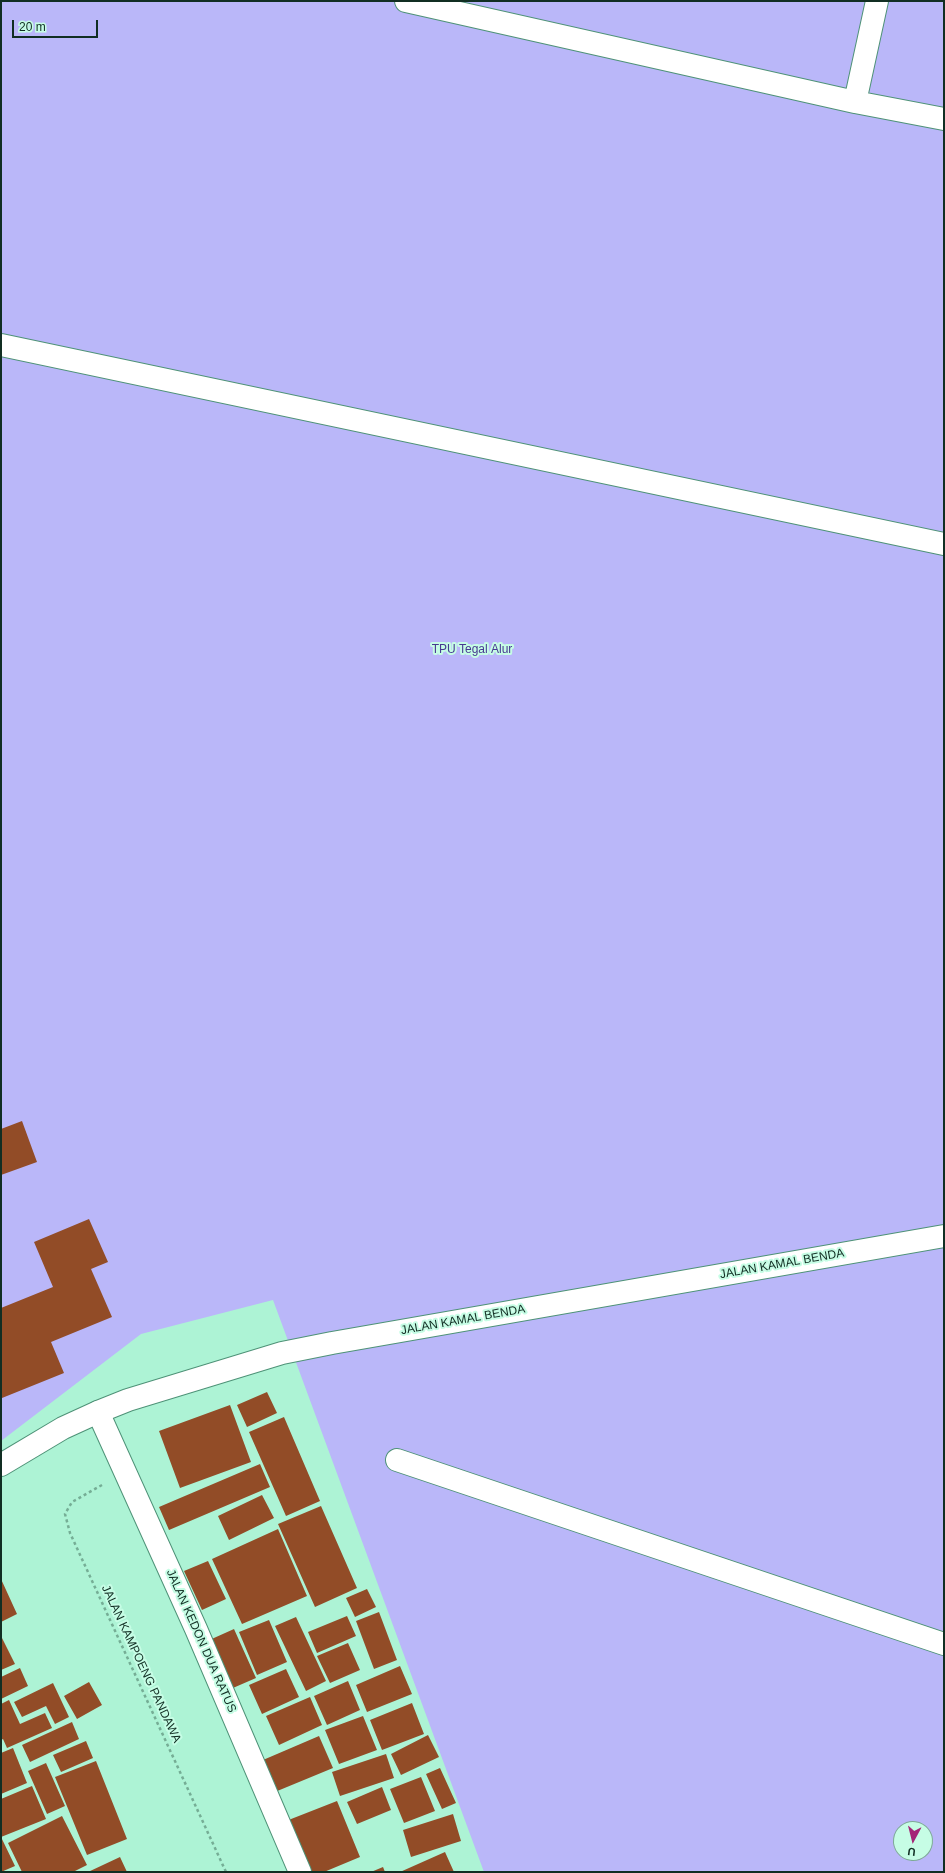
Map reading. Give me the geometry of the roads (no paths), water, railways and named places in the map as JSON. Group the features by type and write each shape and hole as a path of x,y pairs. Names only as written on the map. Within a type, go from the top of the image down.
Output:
{"main road":[{"path":"406,1 855,102 944,119"},
{"path":"855,102 877,1"},
{"path":"1,345 944,544"},
{"name":"JALAN KAMAL BENDA","path":"1,1465 63,1428 98,1412 128,1400 267,1358 310,1348 944,1236"},
{"name":"JALAN KEDON DUA RATUS","path":"98,1412 199,1636 300,1872"},
{"path":"397,1460 944,1644"}],"park label":[{"name":"TPU Tegal Alur","path":"472,650"}]}
